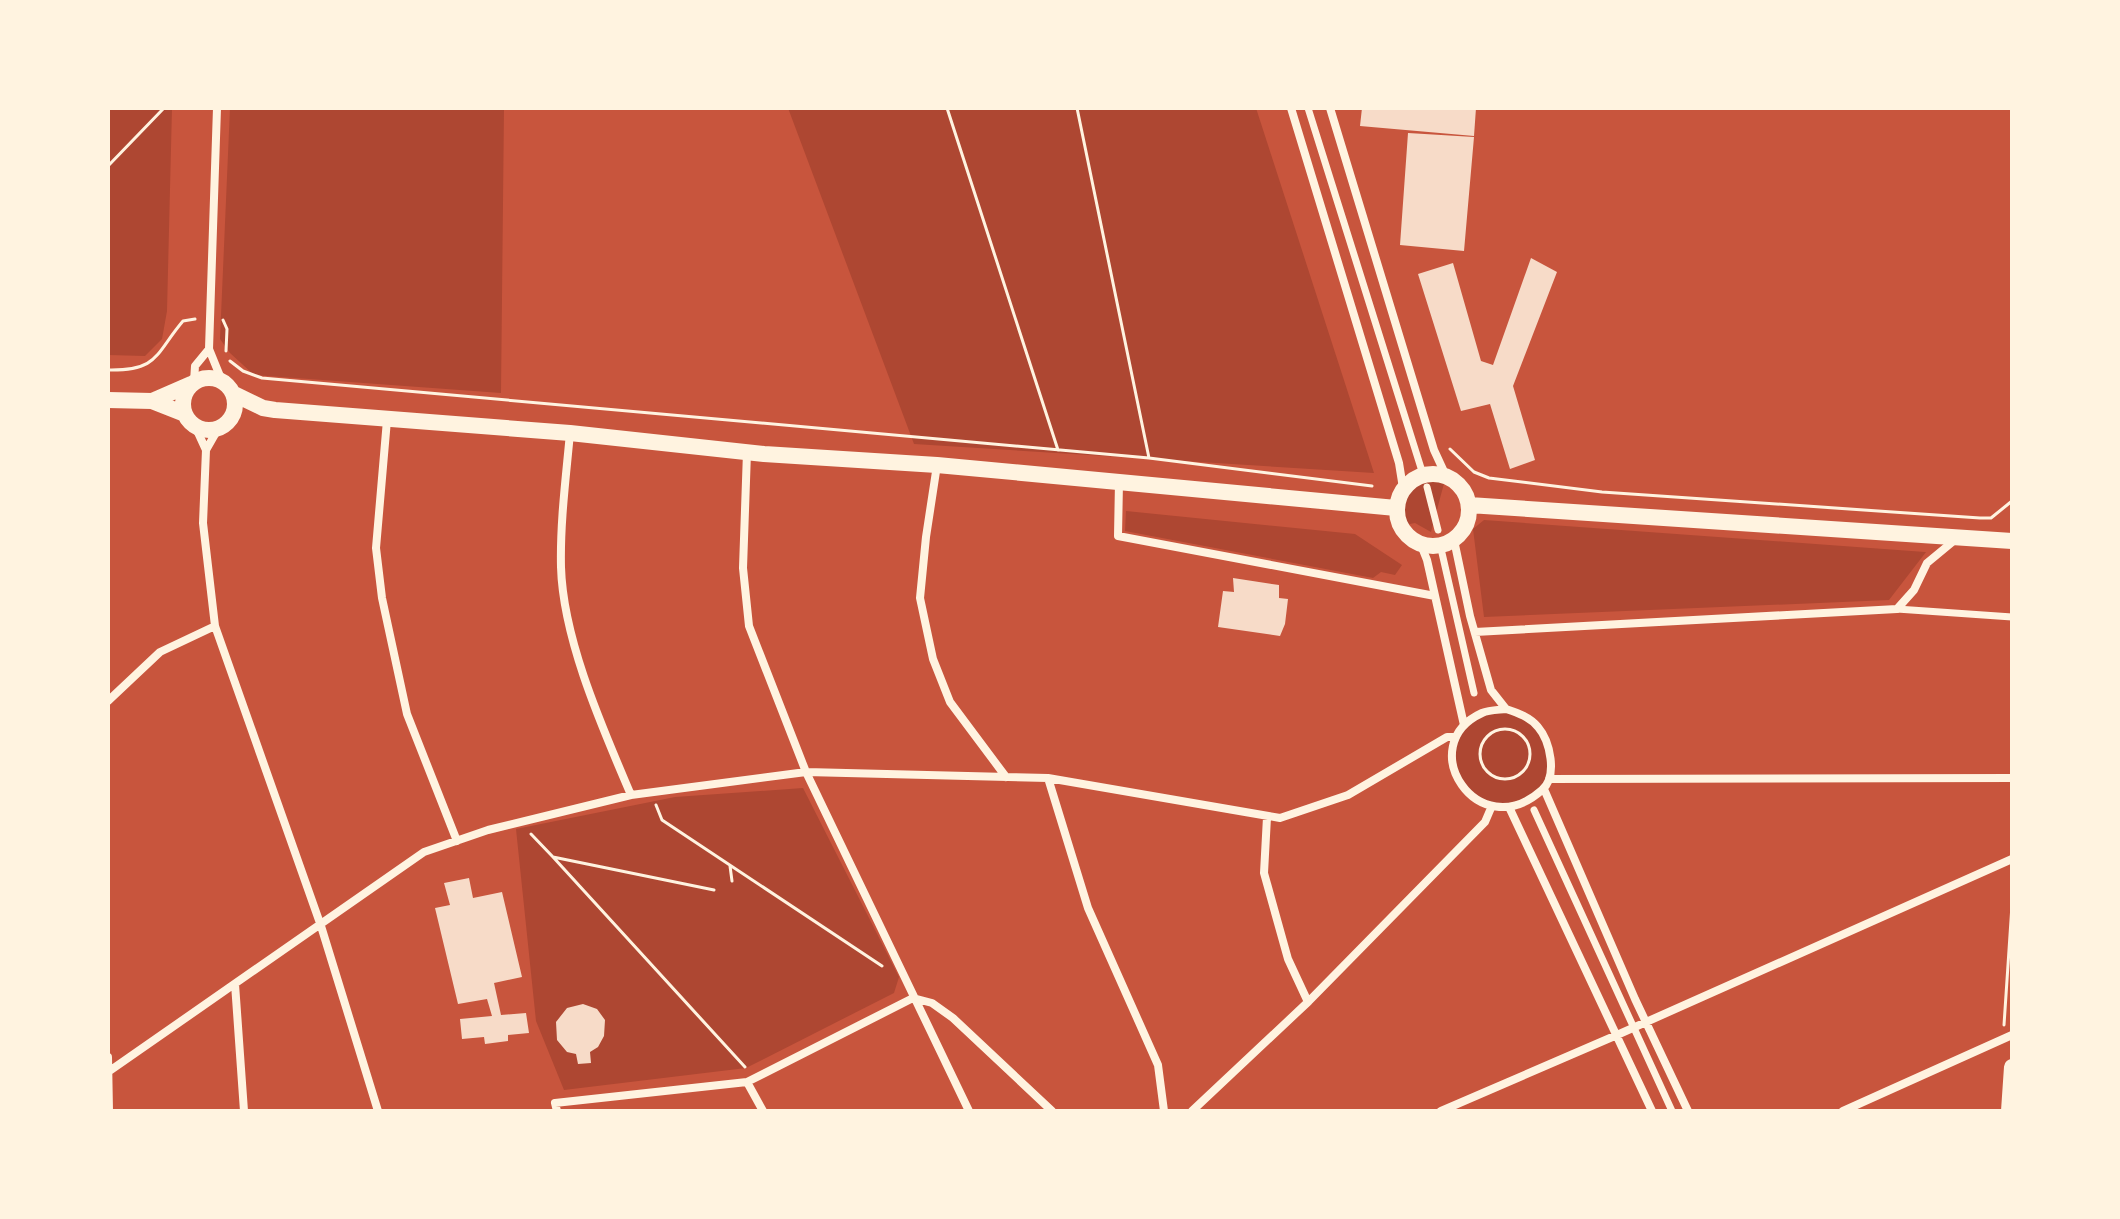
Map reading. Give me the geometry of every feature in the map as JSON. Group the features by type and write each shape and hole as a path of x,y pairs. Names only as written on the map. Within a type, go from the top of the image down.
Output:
{"main road":[{"path":"152,401 205,378 222,381 234,394 263,408 570,433 747,452 937,465 1396,508"},
{"path":"190,420 183,398 192,383"},
{"path":"224,424 236,403 234,394"},
{"path":"108,400 152,401 210,430 263,408"},
{"path":"1423,475 1446,476 1465,492 1469,505 1468,521 1454,540 1441,545 1421,545 1408,537 1400,526 1396,508 1403,488 1423,475"},
{"path":"1469,505 2012,541"},
{"path":"2009,1111 2012,1067"}],"street":[{"path":"217,108 209,349 222,381"},
{"path":"1291,108 1399,463 1403,488"},
{"path":"1308,108 1421,468"},
{"path":"1330,108 1434,450 1446,476"},
{"path":"192,383 195,366 209,349"},
{"path":"190,420 206,450 203,523 215,626 321,926 378,1111"},
{"path":"387,420 376,548 382,598 407,714 457,841"},
{"path":"206,450 224,424"},
{"path":"570,433 561,570 570,631 605,734 631,795"},
{"path":"747,452 743,568 749,626 806,772 969,1111"},
{"path":"937,465 920,598 933,659 950,702 1006,777"},
{"path":"1119,482 1118,536 1435,596"},
{"path":"1427,487 1438,530"},
{"path":"1897,609 1914,590 1927,563 1959,537"},
{"path":"1454,540 1491,690 1506,709"},
{"path":"1421,545 1464,725"},
{"path":"1442,553 1474,693"},
{"path":"1475,632 1897,609 2012,617"},
{"path":"108,701 160,652 215,626"},
{"path":"1506,709 1526,716 1538,727 1548,744 1549,779 1544,789 1509,807 1491,808 1473,798 1456,779 1451,757 1456,737 1464,725 1483,712 1506,709"},
{"path":"109,1071 424,852 488,830 631,795 806,772 1048,778 1280,818 1348,795 1447,737 1456,737"},
{"path":"1048,778 1088,908 1158,1065 1164,1111"},
{"path":"1549,779 2012,778"},
{"path":"1544,789 1688,1111"},
{"path":"1509,807 1652,1111"},
{"path":"1192,1111 1308,1002 1485,822 1491,808"},
{"path":"1534,810 1672,1111"},
{"path":"1267,817 1264,873 1288,959 1308,1002"},
{"path":"1441,1111 2012,859"},
{"path":"235,984 244,1111"},
{"path":"557,1111 555,1103 747,1082 913,998 932,1003 953,1018 1052,1111"},
{"path":"1843,1111 2012,1035"},
{"path":"108,1057 109,1111"},
{"path":"747,1082 763,1111"}],"path":[{"path":"108,166 164,108"},
{"path":"947,108 1058,450"},
{"path":"1077,108 1149,458"},
{"path":"108,370 141,367 161,354 183,321 222,319 226,324 226,354 232,363 253,377 1149,458 1372,486"},
{"path":"1434,450 1449,447 1474,472 1489,478 1602,492 1980,518 1991,518 2012,501"},
{"path":"1488,724 1492,732"},
{"path":"1511,730 1528,744 1527,765 1517,778 1494,777 1485,768 1482,747 1485,738 1492,732 1511,730"},
{"path":"1517,778 1520,785"},
{"path":"654,802 662,820 886,968"},
{"path":"525,827 746,1068"},
{"path":"553,857 714,890"},
{"path":"730,866 732,881"},
{"path":"2003,1040 2012,905"}],"shaded area":[{"path":"108,108 172,108 167,311 162,339 145,356 108,355"},
{"path":"230,108 504,108 501,393 254,375 230,353 220,339"},
{"path":"788,108 1256,108 1374,473 914,444"},
{"path":"1423,475 1446,476 1431,532 1415,523 1400,526 1400,495 1408,484"},
{"path":"1126,511 1355,534 1402,565 1395,575 1381,572 1373,578 1125,531"},
{"path":"1484,520 1926,552 1889,600 1484,617 1473,529"},
{"path":"1506,709 1526,716 1548,744 1549,779 1529,798 1491,807 1456,779 1456,737 1483,712"},
{"path":"803,788 899,977 894,993 746,1068 564,1090 536,1021 516,829 675,797"}],"building":[{"path":"1362,108 1476,108 1474,136 1360,126"},
{"path":"1408,133 1474,137 1464,251 1400,245"},
{"path":"1531,258 1557,272 1513,386 1535,460 1510,469 1490,404 1461,411 1418,274 1453,263 1481,361 1493,365"},
{"path":"1233,578 1279,585 1279,598 1288,599 1280,636 1218,627 1223,591 1234,592"},
{"path":"469,878 473,898 502,892 522,977 494,983 501,1015 526,1013 529,1033 508,1035 508,1041 485,1044 484,1037 462,1039 460,1019 492,1016 487,999 458,1004 435,908 450,905 444,883"},
{"path":"583,1004 597,1009 605,1020 604,1036 598,1047 590,1052 591,1063 578,1064 576,1054 567,1052 557,1040 556,1022 567,1008"}]}
